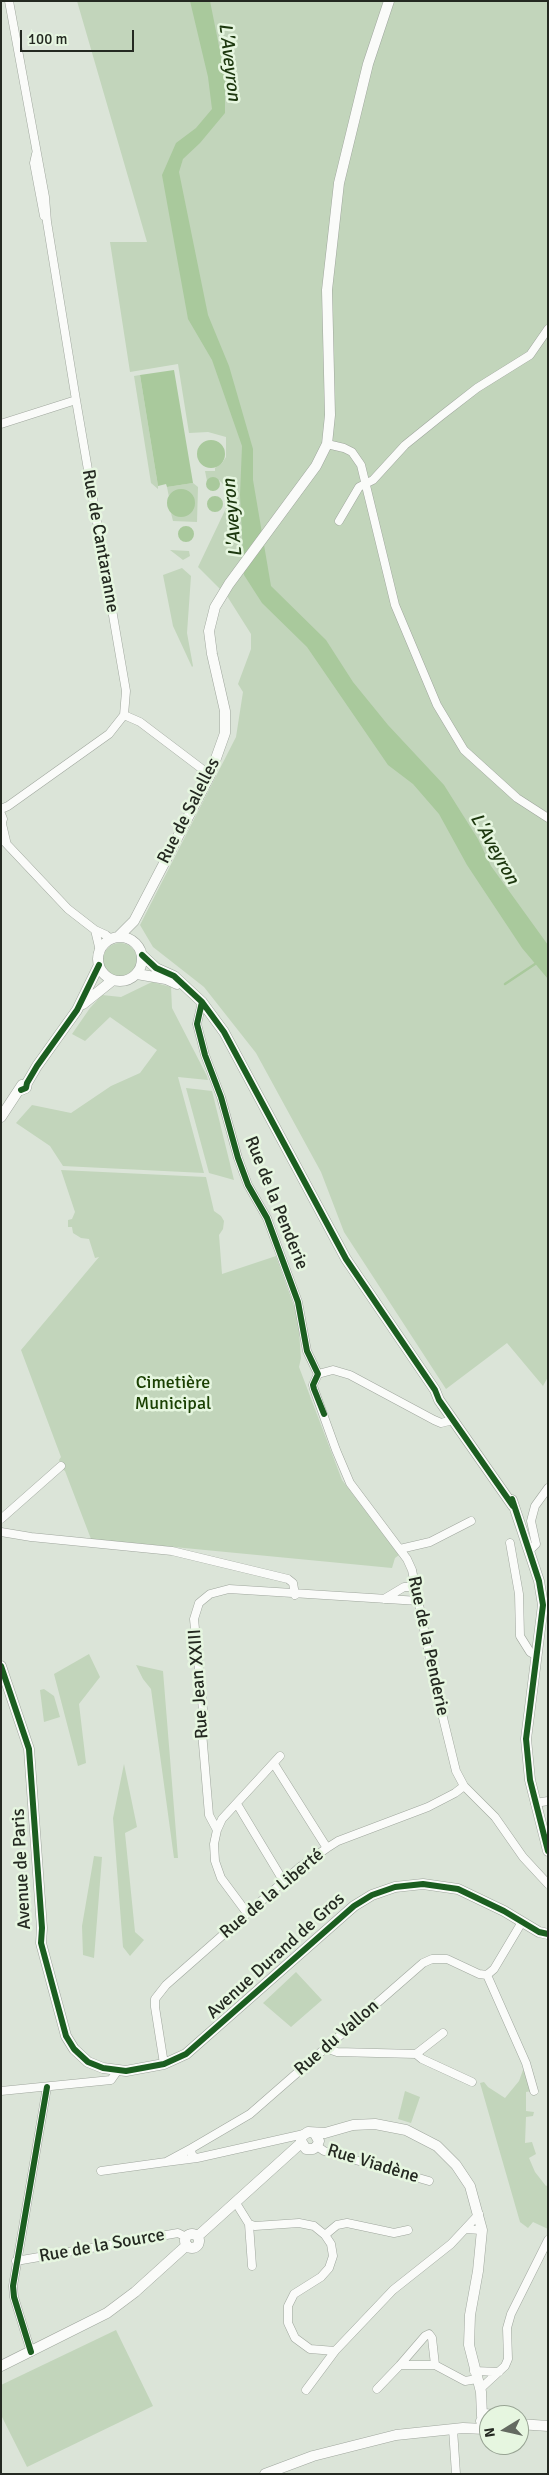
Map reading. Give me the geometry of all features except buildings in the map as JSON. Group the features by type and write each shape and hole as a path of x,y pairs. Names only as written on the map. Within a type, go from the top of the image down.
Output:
{"street":[{"path":"389,1 368,64 339,183 326,290 330,415 327,444 352,452 361,465 395,605 437,705 464,750 517,798 548,818"},
{"path":"1,6 10,3"},
{"name":"Rue de Cantaranne","path":"10,3 36,152 46,197 47,222"},
{"name":"Rue de Cantaranne","path":"36,152 34,163 38,188 47,222 126,691 124,715"},
{"path":"339,521 354,493 365,482 373,480 405,445 477,388 530,355 548,329"},
{"path":"1,424 76,400"},
{"name":"Rue de Salelles","path":"115,938 134,921 210,775 225,733 225,712 212,654 209,630 215,607 229,584 316,466 327,444"},
{"path":"210,775 147,728 124,715 109,734 3,816 4,839 29,870 68,909 95,930 115,938 134,942 142,955 156,968 174,976 202,1002 224,1032 346,1259 435,1390 512,1498 546,1605 526,1740 528,1767 535,1803 548,1852"},
{"name":"Rue de Salelles","path":"134,921 134,942"},
{"path":"1,1117 77,1010 99,965 100,951 95,930"},
{"path":"100,951 115,938"},
{"path":"99,965 102,972 113,980 126,981 140,969 142,955"},
{"path":"136,974 166,980 186,989"},
{"path":"77,1010 113,980"},
{"name":"Rue de la Penderie","path":"202,1002 197,1024 204,1054 221,1097 238,1158 248,1185 267,1218 289,1273 298,1302 311,1361 318,1374 314,1389 346,1474 356,1492 400,1549 412,1570 456,1771 464,1786 495,1817 523,1857 548,1884"},
{"path":"318,1374 333,1370 350,1375 441,1423 455,1418"},
{"path":"1,1520 61,1466"},
{"path":"530,1550 536,1544 531,1521 534,1506 548,1488"},
{"path":"400,1549 430,1542 471,1521"},
{"path":"1,1532 31,1537 172,1551 288,1579 293,1583 295,1595"},
{"path":"510,1543 519,1594 520,1636 530,1652 537,1656"},
{"path":"404,1587 412,1570"},
{"path":"384,1599 404,1587 416,1587"},
{"name":"Rue Jean XXIII","path":"218,1830 209,1815 202,1732 203,1710 194,1619 196,1610 204,1598 223,1590 419,1601"},
{"name":"Avenue de Paris","path":"1,1666 24,1728 29,1749 37,1891 42,1928 48,1944 46,1954 61,2019 74,2049 88,2062 118,2070"},
{"path":"246,1913 222,1878 215,1861 214,1844 222,1819 280,1756"},
{"path":"274,1764 327,1848"},
{"name":"Rue de la Liberté","path":"164,2064 155,2007 159,1992 245,1917 246,1913 338,1840 428,1807 440,1799 455,1793 464,1786"},
{"path":"535,1803 548,1801"},
{"path":"237,1804 284,1882"},
{"name":"Avenue Durand de Gros","path":"118,2070 135,2070 164,2064 186,2054 200,2044 344,1914 364,1899 395,1887 419,1884 458,1889 504,1910 543,1933 548,1942"},
{"path":"522,1922 494,1970 487,1975 526,2063 534,2091"},
{"name":"Rue du Vallon","path":"166,2162 250,2114 423,1963 432,1959 447,1959 479,1974 487,1975"},
{"path":"416,2054 443,2033"},
{"path":"325,2048 337,2052 416,2054 422,2059 472,2082"},
{"path":"1,2091 111,2080 118,2070"},
{"path":"31,2352 14,2296 16,2261 47,2087"},
{"path":"1,2366 107,2313 136,2292 186,2241 192,2248 197,2247 200,2242 198,2236 308,2142 353,2125 375,2124 418,2135 437,2146 456,2165 470,2186 480,2214 482,2230 478,2271 470,2315 469,2345 484,2405"},
{"path":"290,2136 308,2142"},
{"name":"Rue du Vallon","path":"102,2171 197,2158 290,2136 308,2142"},
{"name":"Rue Viadène","path":"308,2142 324,2151 429,2181"},
{"path":"192,2148 193,2156 197,2158"},
{"path":"236,2203 249,2224 252,2266"},
{"path":"306,2390 335,2351 400,2283 451,2244 480,2214"},
{"path":"249,2224 255,2226 299,2223 314,2226 325,2235 331,2244 332,2256 329,2268 321,2278 294,2294 288,2306 288,2323 295,2338 310,2349 335,2351"},
{"path":"325,2235 337,2225 347,2223 394,2233 408,2230"},
{"path":"465,2229 482,2230"},
{"name":"Rue de la Source","path":"16,2261 178,2233 186,2241"},
{"path":"481,2391 499,2372 508,2359 507,2328 511,2314 548,2240"},
{"path":"377,2389 425,2336 429,2334 432,2338 435,2366"},
{"path":"400,2365 435,2366 465,2381 476,2375 499,2372"},
{"path":"266,2474 313,2456 367,2441 413,2432 464,2428 479,2423"},
{"path":"529,2425 548,2426"},
{"path":"452,2429 456,2474"}],"green space":[{"path":"77,1 548,1 548,1377 543,1386 507,1343 446,1389 344,1232 321,1172 256,1053 204,987 153,947 140,925 236,737 243,692 238,684 251,649 251,634 227,596 198,567 229,502 228,489 219,480 207,481 205,471 215,471 215,468 226,457 226,437 208,432 189,433 178,364 130,372 110,242 147,242"},
{"path":"140,375 158,489 151,483 134,376"},
{"path":"193,483 198,487 197,522 173,521 171,513 174,515 167,487"},
{"path":"170,550 189,551 190,556 183,560"},
{"path":"182,568 191,576 187,633 192,667 173,626 163,575"},
{"path":"120,943 127,944 132,948 136,953 136,967 132,972 127,976 120,977 113,976 108,972 104,967 103,960 104,953 108,948 113,944"},
{"path":"152,982 171,987 172,1008 207,1076 208,1080 178,1077 204,1173 63,1166 50,1146 16,1123 32,1105 71,1113 111,1086 140,1073 157,1050 110,1017 85,1041 72,1034 90,1008 102,995 121,997"},
{"path":"186,1088 212,1091 234,1180 209,1173"},
{"name":"Cimetière Municipal","path":"61,1170 206,1177 214,1211 224,1221 223,1229 219,1235 222,1274 276,1256 298,1317 301,1358 299,1367 342,1480 399,1555 395,1558 392,1568 91,1539 65,1471 62,1469 59,1460 61,1457 21,1350 99,1257 95,1258 89,1239 81,1238 73,1233 72,1227 68,1227 68,1220 72,1219 75,1212"},
{"path":"89,1654 100,1677 79,1704 86,1763 78,1766 54,1674"},
{"path":"136,1665 163,1671 178,1858 174,1858 151,1689"},
{"path":"44,1689 54,1696 60,1717 44,1722 40,1690"},
{"path":"124,1764 137,1827 125,1833 135,1932 144,1940 130,1956 123,1947 113,1818"},
{"path":"94,1856 102,1857 94,1958 83,1955 82,1926"},
{"path":"296,1972 322,2000 291,2027 263,2003"},
{"path":"523,2070 526,2072 531,2091 526,2092 526,2111 534,2112 533,2116 526,2117 525,2143 532,2142 536,2154 529,2158 535,2172 546,2186 548,2185 548,2229 533,2222 528,2228 520,2222 480,2083 484,2082 488,2087 505,2098 519,2081"},
{"path":"405,2091 420,2097 411,2123 398,2119"},
{"path":"116,2330 153,2406 27,2467 1,2415 1,2385"}],"shaded area":[{"path":"190,1 210,1 225,76 225,113 200,143 183,159 179,172 208,315 229,366 253,449 253,480 271,586 326,640 353,682 388,725 444,785 478,839 491,866 548,945 548,979 522,948 467,865 439,814 413,784 388,765 307,647 262,603 244,575 240,495 242,446 212,360 188,319 162,175 176,143 196,128 212,109 208,77"},
{"path":"174,370 193,483 167,487 166,484 158,486 140,375"},
{"path":"211,440 221,444 225,454 221,464 211,468 201,464 197,454 201,444"},
{"path":"213,477 218,479 220,484 218,489 213,491 208,489 206,484 208,479"},
{"path":"181,489 191,493 195,503 191,513 181,517 171,513 167,503 171,493"},
{"path":"215,496 221,498 223,504 221,510 215,512 209,510 207,504 209,498"},
{"path":"186,526 194,534 186,542 178,534"}],"waterway":[{"path":"505,984 535,964"}],"cycle path":[{"path":"142,955 156,968 174,976 202,1002 224,1032 346,1259 435,1390 439,1400 513,1506"},
{"path":"21,1090 26,1088 37,1066 77,1010 99,965"},
{"path":"202,1002 197,1024 205,1055 221,1097 238,1158 248,1185 267,1218 298,1302 307,1351 318,1374 313,1385 324,1414"},
{"path":"512,1499 539,1581 543,1605 526,1739 530,1780 548,1851"},
{"path":"1,1666 29,1749 42,1928 41,1943 66,2036 74,2049 88,2062 103,2068 126,2071 164,2064 186,2054 354,1906 372,1895 395,1887 423,1884 458,1889 504,1911 539,1932 548,1934"},
{"path":"31,2352 14,2297 13,2286 47,2087"}],"water label":[{"name":"L'Aveyron","path":"229,62"},
{"name":"L'Aveyron","path":"233,518"},
{"name":"L'Aveyron","path":"494,849"}]}
